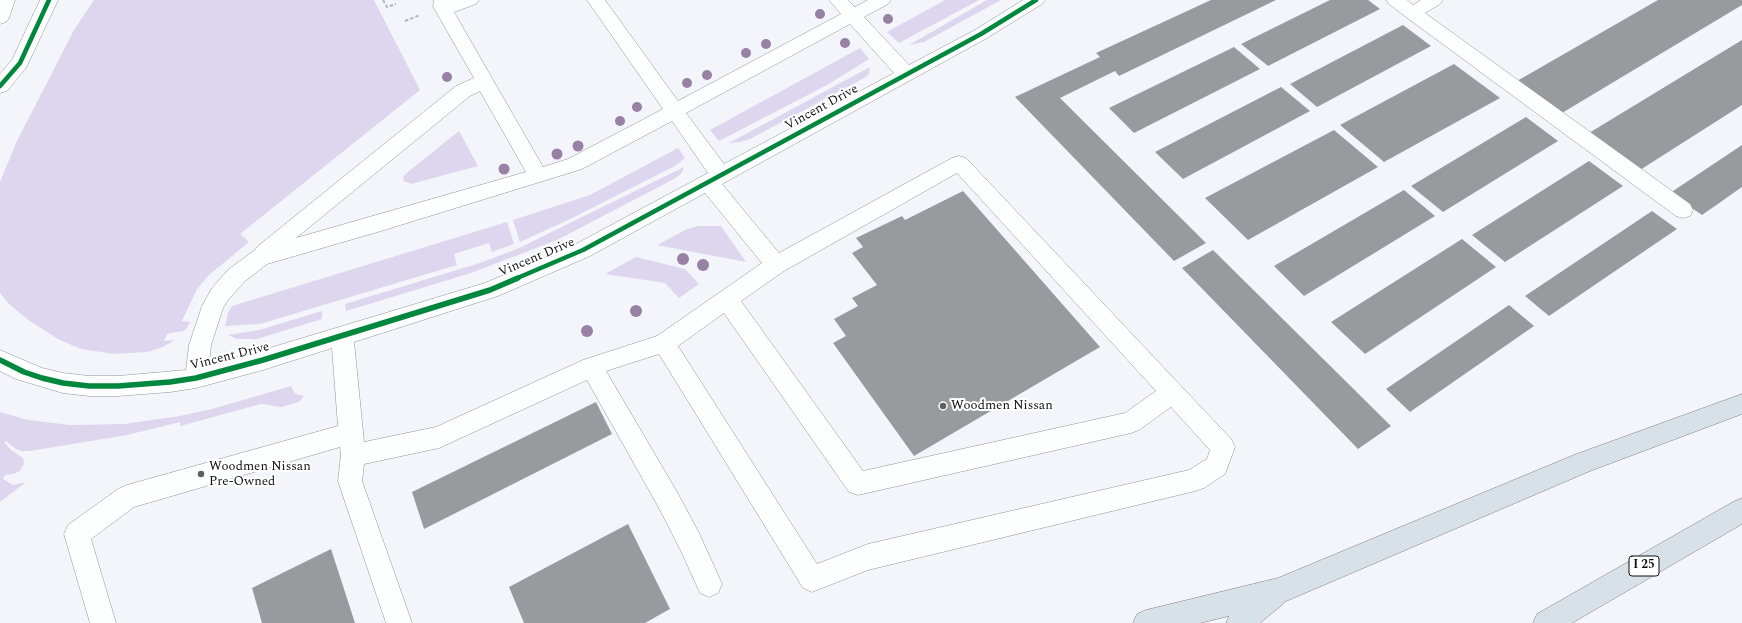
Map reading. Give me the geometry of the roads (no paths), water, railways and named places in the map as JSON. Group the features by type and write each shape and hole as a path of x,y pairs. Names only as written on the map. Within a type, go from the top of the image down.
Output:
{"highway":[{"path":"1146,623 1278,591 1583,463 1742,404"},
{"name":"I 25","path":"1546,623 1742,510"},
{"path":"1238,623 1278,591"}],"street":[{"path":"0,18 6,0"},
{"path":"0,86 20,63 49,0"},
{"path":"470,0 444,5 538,176"},
{"path":"596,0 675,111 715,179 776,265"},
{"path":"838,0 906,74"},
{"path":"260,257 381,223 538,176 584,160 882,0"},
{"name":"Vincent Drive","path":"0,360 24,372 42,378 89,386 147,384 196,378 342,337 490,290 521,278 583,250 981,34 1036,0"},
{"path":"1395,0 1683,210"},
{"path":"1412,13 1434,0"},
{"path":"196,378 200,345 213,306 220,294 237,275 463,91 485,81"},
{"path":"103,623 77,534 126,497 352,444 439,437 591,367 664,343 776,265 959,163 1223,447 1216,466 1195,480 868,557 812,579 664,343"},
{"path":"727,299 858,484 1131,422 1172,393"},
{"path":"342,337 352,444 350,481 399,623"},
{"path":"591,367 672,507 709,584"}],"place":[{"name":"Woodmen Nissan","path":"943,406"},
{"name":"Woodmen Nissan Pre-Owned","path":"201,474"}]}
